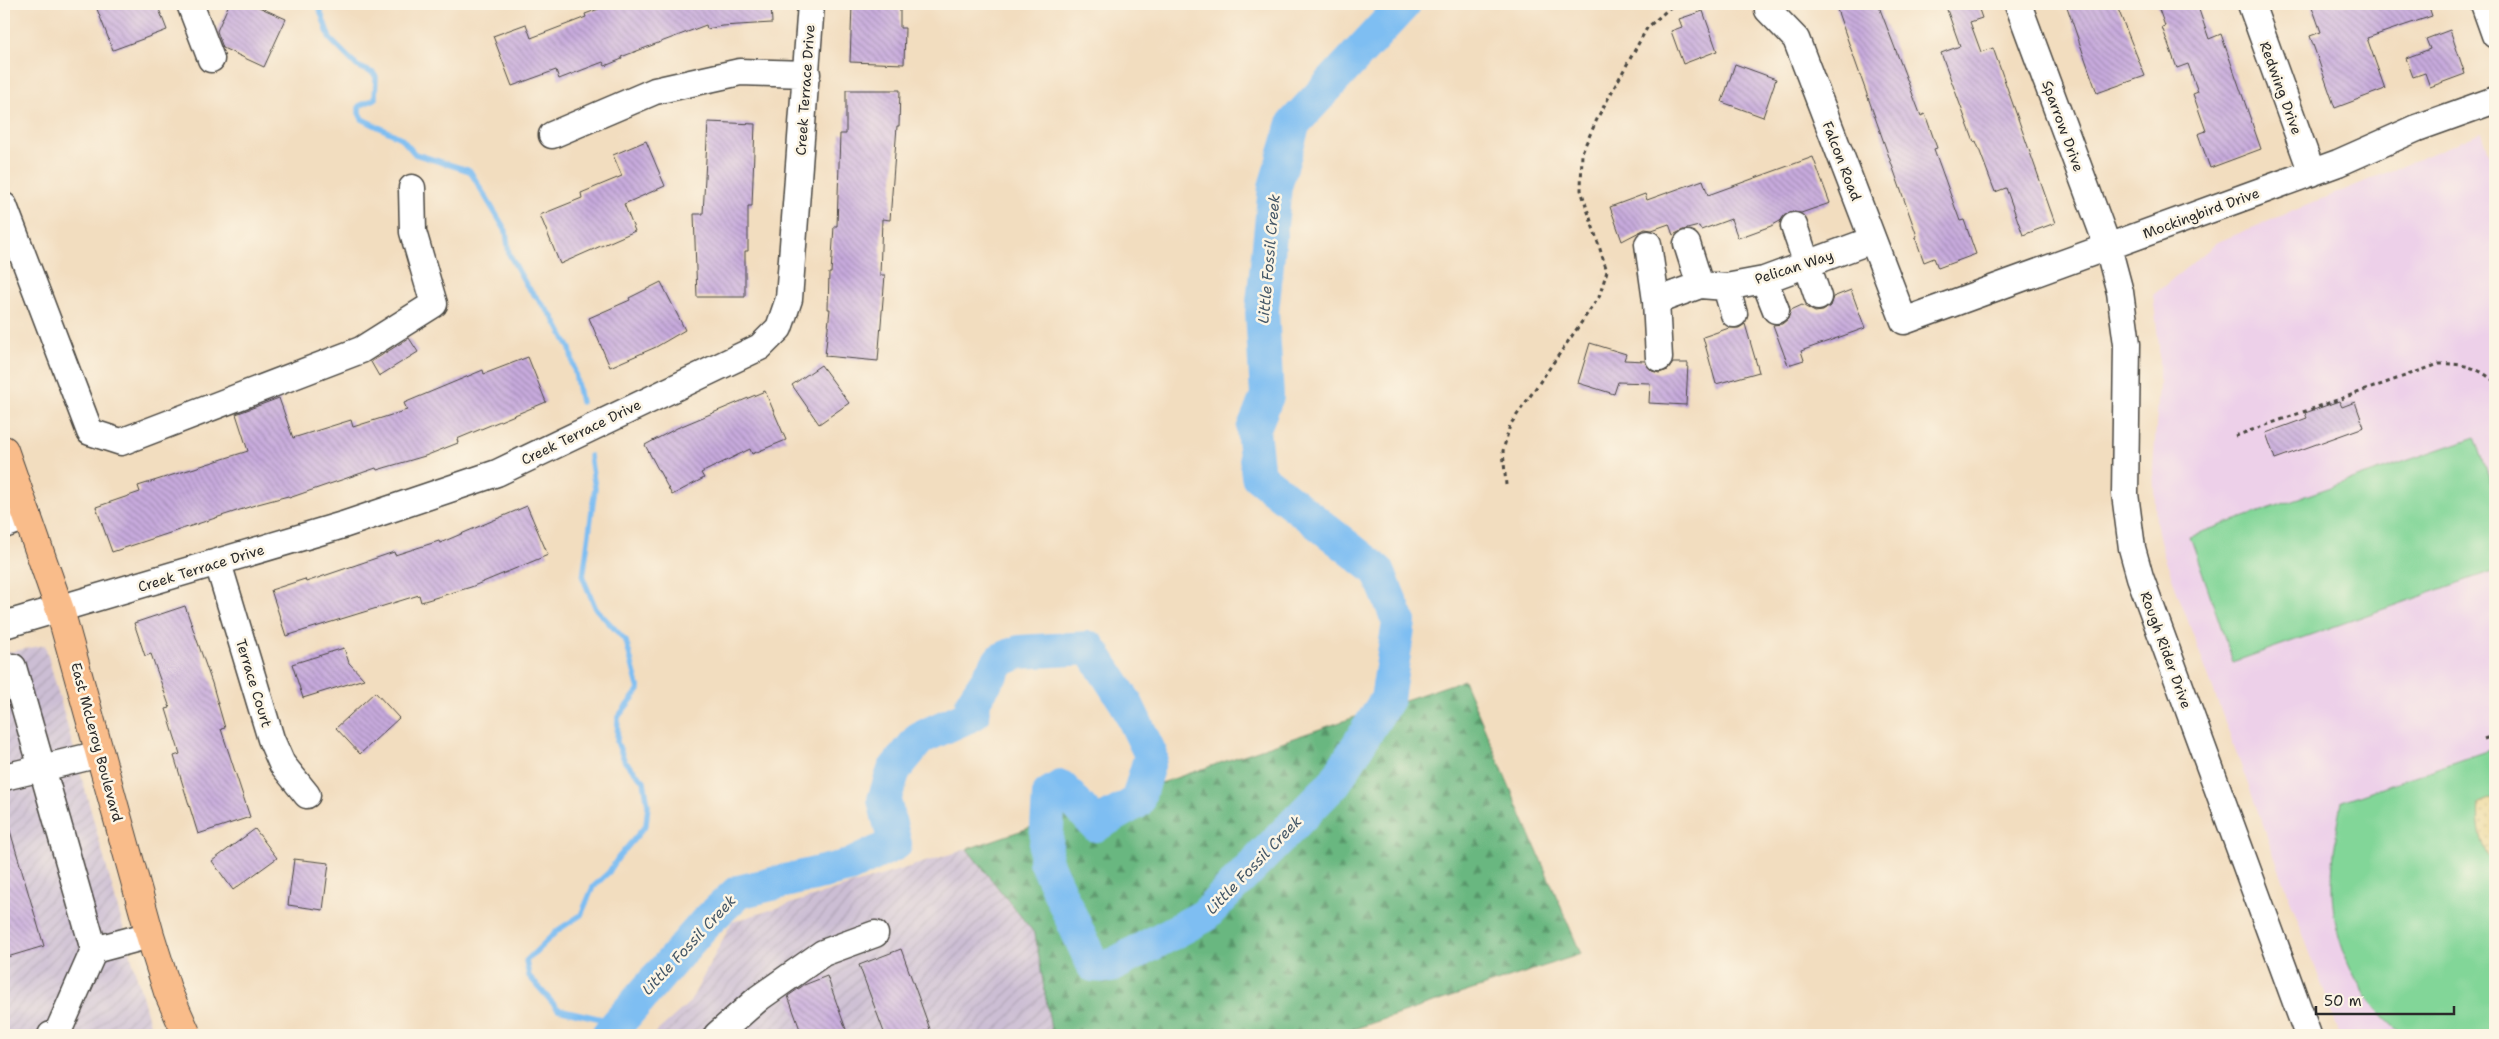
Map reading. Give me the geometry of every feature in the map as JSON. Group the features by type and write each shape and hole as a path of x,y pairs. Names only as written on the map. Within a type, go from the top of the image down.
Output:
{"main road":[{"name":"East McLeroy Boulevard","path":"4,450 16,520 60,610 150,935 168,992 187,1035"}],"street":[{"path":"190,4 211,60"},
{"name":"Creek Terrace Drive","path":"4,625 343,525 498,473 760,347 779,328 789,299 811,4"},
{"name":"Sparrow Drive","path":"2018,4 2108,248"},
{"name":"Redwing Drive","path":"2250,4 2312,173"},
{"path":"2484,4 2495,35"},
{"name":"Falcon Road","path":"1768,10 1796,38 1904,321"},
{"path":"552,135 655,91 740,72 807,74"},
{"name":"Mockingbird Drive","path":"1904,321 2312,173 2416,128 2495,100"},
{"path":"4,206 12,250 90,432 121,442 361,350 434,304 413,232 412,188"},
{"path":"1794,226 1818,297"},
{"name":"Pelican Way","path":"1656,301 1700,285 1726,287 1764,280 1872,240"},
{"path":"1648,244 1656,301 1659,358"},
{"path":"1687,244 1700,285"},
{"name":"Rough Rider Drive","path":"2108,248 2120,292 2127,344 2124,468 2127,522 2132,548 2149,608 2308,1035"},
{"path":"1764,280 1776,310"},
{"path":"1726,287 1734,314"},
{"name":"Terrace Court","path":"218,563 271,739 282,764 307,794"},
{"path":"13,667 94,950 57,1034 51,1035"},
{"path":"4,777 100,754"},
{"path":"721,1034 759,998 823,953 875,934"},
{"path":"94,950 150,935"}],"path":[{"path":"1506,485 1503,451 1510,425 1599,297 1607,271 1581,190 1582,152 1599,115 1647,28 1674,4"},
{"path":"2235,436 2439,364 2464,364 2473,367 2495,382"},
{"path":"2484,739 2495,735"}],"shaded area":[{"path":"2482,133 2495,170 2495,1035 2340,1035 2163,553 2156,523 2153,469 2159,385 2159,346 2153,295 2218,242"},
{"path":"45,645 153,1035 4,1035 4,653"},
{"path":"967,849 1035,934 1052,1035 653,1035 690,1002 732,922"}],"green space":[{"path":"2475,437 2495,494 2495,570 2233,662 2190,536"},
{"path":"1464,680 1581,954 1336,1035 1052,1035 1035,934 967,849"},
{"path":"2495,748 2495,1035 2404,1035 2374,1007 2362,990 2344,953 2338,933 2332,892 2332,869 2342,801"}],"sand":[{"path":"2495,797 2495,866 2483,844 2479,828 2479,803"}],"building":[{"path":"95,4 157,4 167,30 113,50"},
{"path":"229,4 252,4 286,19 264,67 223,48 217,31"},
{"path":"612,4 771,4 772,23 722,26 707,29 706,25 621,57 622,59 605,66 603,62 559,79 556,70 512,86 493,36 526,24 531,38 586,17 585,14"},
{"path":"852,4 900,4 900,28 905,28 904,64 850,62"},
{"path":"1835,4 1878,4 1921,116 1925,114 1937,148 1934,149 1960,221 1964,220 1976,254 1938,268 1934,258 1924,262 1915,237 1917,236"},
{"path":"1945,4 1977,4 1982,18 1970,22 1981,52 1993,48 2055,223 2023,235 2006,188 1995,192 1941,53 1960,46"},
{"path":"2066,4 2116,4 2145,76 2097,93"},
{"path":"2157,4 2197,4 2209,39 2221,34 2261,149 2210,168 2198,134 2206,131 2193,94 2198,92 2188,64 2177,68 2162,27 2165,26"},
{"path":"2311,4 2428,4 2432,16 2367,38 2385,89 2335,108 2310,36 2321,32"},
{"path":"1703,11 1717,51 1683,64 1671,31 1682,27 1679,19"},
{"path":"2450,30 2465,74 2430,87 2425,73 2413,77 2406,58 2430,49 2426,39"},
{"path":"1735,64 1776,79 1763,117 1722,102"},
{"path":"846,90 900,90 899,126 897,126 890,220 882,219 880,275 885,275 878,361 825,356 830,309 828,309 829,273 831,273 834,226 837,226 840,134 846,134"},
{"path":"708,122 755,124 752,206 748,206 748,251 745,251 745,297 697,297 694,214 703,214"},
{"path":"646,141 665,186 624,204 635,231 560,264 540,215 582,198 581,193 622,176 613,155"},
{"path":"1813,157 1830,203 1801,213 1789,212 1780,221 1771,226 1738,238 1731,219 1701,230 1699,226 1673,235 1669,224 1652,230 1645,229 1622,241 1610,207 1645,194 1647,200 1703,180 1708,195"},
{"path":"661,282 685,330 656,347 610,367 589,318 630,300 629,298"},
{"path":"1851,290 1865,328 1801,351 1804,360 1788,365 1773,325 1782,324 1788,319 1791,310 1802,305 1815,312 1823,311 1830,306 1833,297"},
{"path":"1745,324 1759,372 1716,384 1703,337 1729,328 1739,328"},
{"path":"409,338 418,352 379,376 371,362"},
{"path":"1590,343 1626,354 1624,360 1645,361 1652,371 1659,373 1668,370 1673,363 1688,363 1686,405 1649,403 1650,383 1618,382 1614,394 1578,383"},
{"path":"528,357 546,402 457,439 458,443 425,456 377,470 376,468 289,498 288,496 258,504 112,552 96,507 140,492 138,486 248,451 236,414 279,398 293,438 351,420 353,427 407,410 404,403 483,370 484,374"},
{"path":"821,365 849,403 819,424 792,385"},
{"path":"765,391 786,440 752,454 750,449 701,473 704,478 672,495 645,445 677,428"},
{"path":"2339,401 2342,407 2355,402 2364,427 2275,459 2266,433 2307,418 2305,413"},
{"path":"527,506 548,555 471,587 421,602 419,595 286,636 271,590 305,579 306,582 394,552 395,555 439,541 440,543"},
{"path":"185,606 212,683 225,728 221,729 250,817 198,834 174,756 180,754 166,709 170,708 151,654 145,656 134,623"},
{"path":"344,648 349,663 364,679 303,698 292,664"},
{"path":"375,692 399,718 360,754 336,728"},
{"path":"4,824 8,824 44,946 4,958"},
{"path":"255,829 277,858 233,890 212,861"},
{"path":"294,859 329,863 323,910 288,905"},
{"path":"901,949 930,1029 915,1035 885,1035 859,965"},
{"path":"827,976 848,1035 802,1035 788,996 804,985"}],"waterway":[{"path":"318,4 330,39 357,66 373,73 376,77 375,99 359,106 359,113 362,119 401,138 415,154 470,171 506,231 509,254 527,286 553,317 570,349 581,402"},
{"name":"Little Fossil Creek","path":"608,1035 705,923 738,892 849,866 895,844 884,800 894,770 920,738 973,714 972,703 1000,660 1019,652 1090,648 1126,703 1151,755 1137,802 1096,825 1061,787 1049,794 1045,861 1093,965 1111,966 1204,916 1335,782 1387,699 1399,622 1378,571 1258,476 1253,430 1267,396 1262,312 1275,187 1294,123 1404,4"},
{"path":"590,456 595,488 583,578 596,609 626,641 639,690 618,717 617,742 625,762 644,781 648,805 646,825 618,858 609,872 593,887 581,915 558,930 526,961 529,976 558,1009 619,1023"}]}
